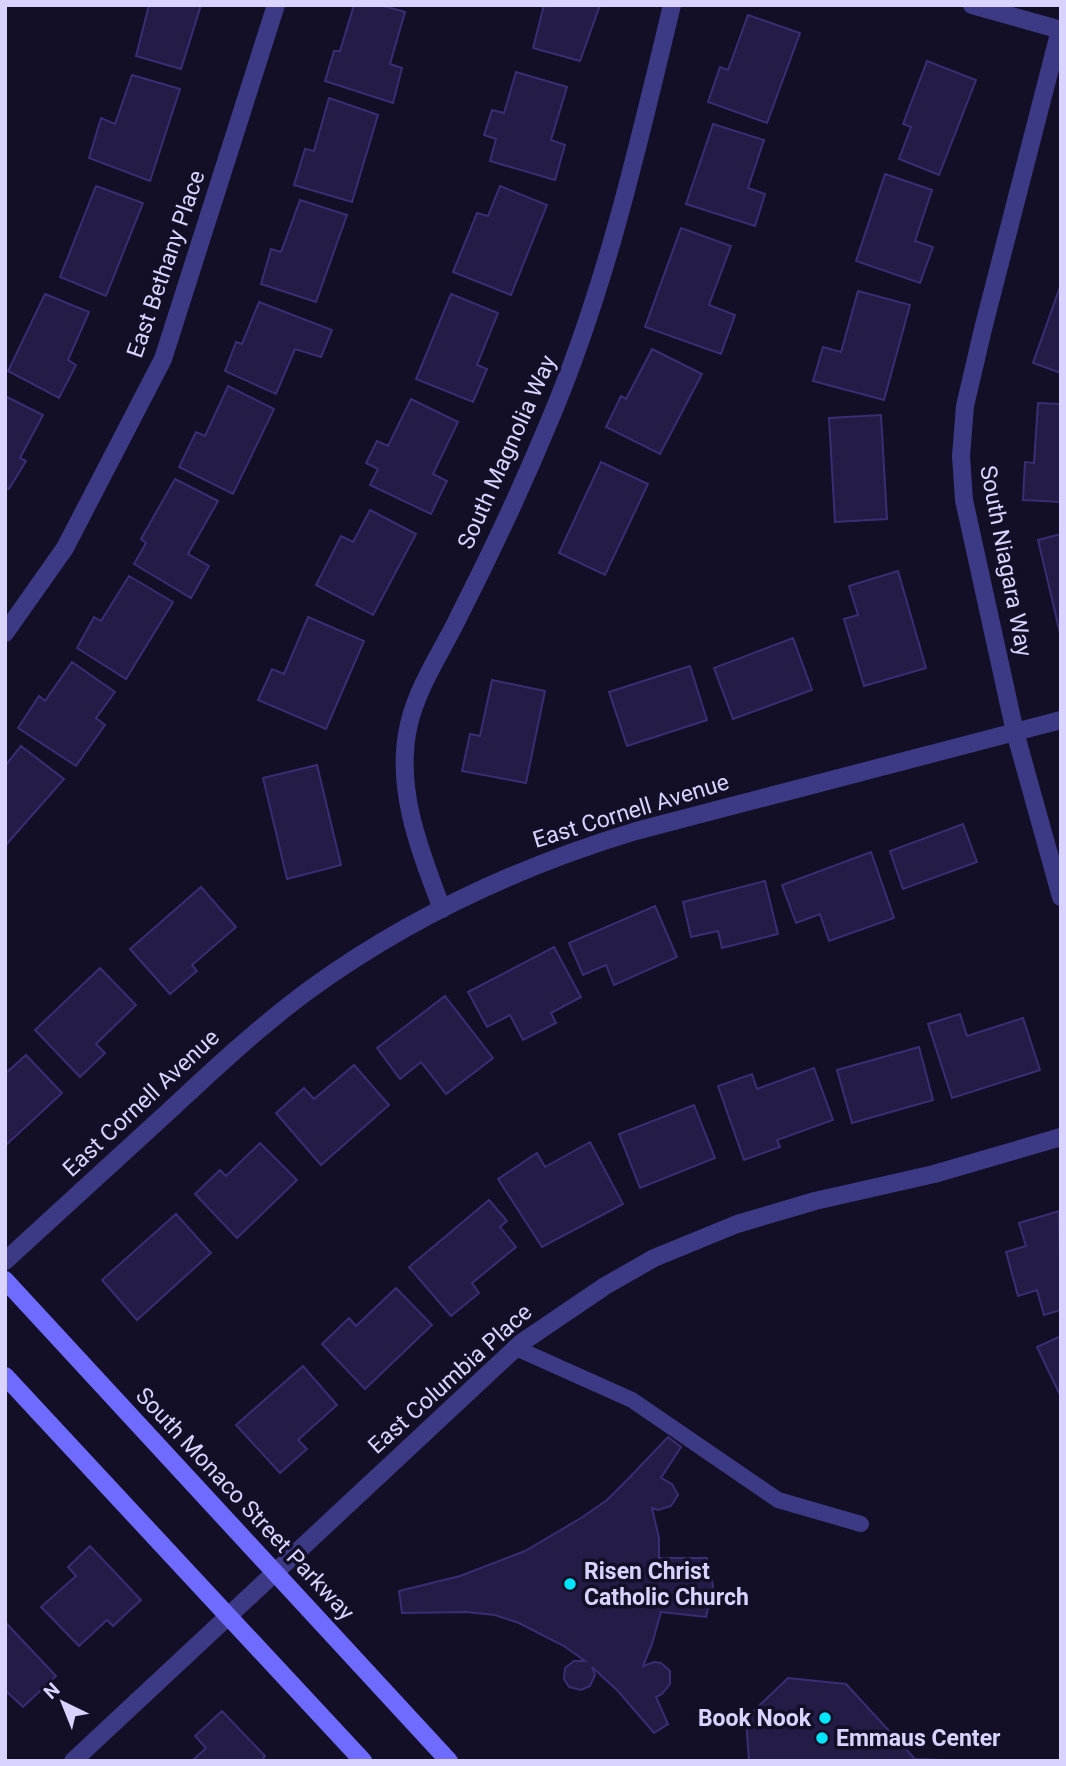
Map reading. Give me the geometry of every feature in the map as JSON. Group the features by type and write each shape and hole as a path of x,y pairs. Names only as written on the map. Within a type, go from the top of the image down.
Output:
{"main road":[{"name":"South Monaco Street Parkway","path":"5,1280 449,1761"},
{"path":"5,1376 363,1761"}],"street":[{"name":"East Bethany Place","path":"5,632 65,548 163,359 276,5"},
{"name":"South Magnolia Way","path":"442,909 421,853 408,804 405,761 409,725 422,689 495,544 550,421 579,347 623,209 672,5"},
{"path":"972,5 1061,30"},
{"name":"South Niagara Way","path":"1061,30 980,342 965,406 961,456 964,500 1015,732 1061,897"},
{"name":"East Cornell Avenue","path":"5,1261 264,1024 341,968 442,909 534,865 584,846 1061,720"},
{"name":"East Columbia Place","path":"73,1761 516,1348 605,1286 654,1258 737,1224 815,1201 934,1174 1061,1137"}],"lane":[{"path":"516,1348 632,1400 778,1500 861,1524"}],"building":[{"path":"149,5 201,5 181,69 136,56"},
{"path":"354,5 380,5 405,12 390,64 402,68 393,103 325,81 334,51 340,51"},
{"path":"544,5 600,5 580,61 533,48"},
{"path":"748,15 800,33 767,123 708,102 720,67 728,70"},
{"path":"927,61 976,80 939,175 899,159 911,127 903,124"},
{"path":"516,72 567,87 551,140 565,145 555,180 490,161 496,139 484,135 492,110 504,113"},
{"path":"132,75 180,89 150,181 89,158 101,118 115,124"},
{"path":"329,98 378,115 352,202 294,185 305,149 314,151"},
{"path":"713,124 764,140 748,188 765,194 755,226 686,204"},
{"path":"885,174 932,190 915,241 933,247 920,283 856,261"},
{"path":"96,186 143,203 106,296 60,277"},
{"path":"500,186 547,205 511,295 453,272 477,213 488,216"},
{"path":"300,200 347,215 316,302 261,284 271,249 281,252"},
{"path":"681,228 731,246 709,305 735,315 721,354 645,327"},
{"path":"1061,284 1061,373 1033,363"},
{"path":"858,291 910,305 884,400 813,381 823,347 841,352"},
{"path":"45,294 89,312 68,360 76,365 59,398 8,371"},
{"path":"451,294 498,313 477,365 487,369 473,402 416,379"},
{"path":"259,302 332,330 321,357 295,349 276,394 225,371 236,342 242,344"},
{"path":"652,349 702,374 660,454 606,427 621,396 626,399"},
{"path":"228,386 274,409 233,494 179,467 196,432 205,436"},
{"path":"5,396 43,415 20,458 26,461 9,489 5,487"},
{"path":"411,399 458,422 433,474 447,481 431,514 370,485 378,469 366,463 377,441 388,446"},
{"path":"1038,403 1061,404 1061,502 1023,500 1025,462 1034,463"},
{"path":"881,415 887,519 835,522 829,418"},
{"path":"601,462 648,484 605,575 559,553"},
{"path":"175,479 218,501 188,554 209,566 191,598 134,564 146,543 141,539"},
{"path":"370,510 416,534 373,615 316,585 341,536 353,542"},
{"path":"1061,534 1061,633 1060,633 1038,540"},
{"path":"898,571 926,668 864,686 844,619 858,615 849,586"},
{"path":"129,576 173,602 126,679 77,648 94,617 101,621"},
{"path":"308,617 364,641 326,729 258,700 272,669 284,674"},
{"path":"793,638 812,690 733,719 714,668"},
{"path":"72,662 115,692 96,718 105,725 76,766 18,728 39,696 45,701"},
{"path":"690,666 707,720 627,746 609,692"},
{"path":"492,680 545,691 526,783 462,771 470,734 480,736"},
{"path":"21,746 64,779 5,846 5,766"},
{"path":"317,765 341,865 287,879 263,778"},
{"path":"963,824 977,862 903,889 890,851"},
{"path":"871,852 894,918 829,941 820,914 796,923 782,885"},
{"path":"765,881 778,934 722,948 718,931 691,937 683,902"},
{"path":"201,887 236,927 192,965 197,971 170,994 130,949"},
{"path":"655,906 677,957 614,985 606,965 583,975 569,943"},
{"path":"554,947 581,997 551,1013 556,1023 523,1040 510,1015 487,1027 468,992"},
{"path":"100,968 136,1005 96,1044 105,1053 80,1077 35,1030"},
{"path":"445,996 493,1058 446,1094 421,1062 400,1079 377,1048"},
{"path":"960,1014 967,1036 1023,1018 1040,1070 952,1098 928,1024"},
{"path":"919,1047 933,1100 852,1123 837,1070"},
{"path":"26,1055 62,1093 5,1146 5,1074"},
{"path":"354,1065 389,1105 321,1165 276,1113 304,1088 314,1099"},
{"path":"814,1068 833,1120 777,1140 780,1147 744,1160 718,1086 752,1074 757,1089"},
{"path":"694,1105 715,1158 640,1188 619,1134"},
{"path":"590,1142 623,1204 542,1247 498,1179 537,1153 545,1167"},
{"path":"260,1143 297,1180 237,1238 195,1194 220,1170 226,1176"},
{"path":"489,1200 507,1221 500,1227 516,1247 472,1283 479,1293 451,1316 409,1267"},
{"path":"1059,1211 1061,1310 1044,1315 1037,1290 1018,1296 1006,1252 1026,1246 1019,1223"},
{"path":"176,1214 211,1253 137,1320 102,1280"},
{"path":"396,1288 432,1325 365,1389 322,1344 349,1318 356,1326"},
{"path":"1061,1336 1061,1397 1037,1347"},
{"path":"303,1366 337,1405 298,1440 307,1449 280,1473 236,1425"},
{"name":"Risen Christ Catholic Church","path":"668,1437 681,1447 661,1478 672,1484 678,1495 671,1506 658,1510 652,1508 659,1538 659,1558 707,1558 713,1586 706,1617 661,1612 643,1666 654,1662 661,1663 670,1671 670,1684 656,1697 668,1724 654,1733 618,1691 592,1667 595,1675 590,1686 581,1690 569,1687 564,1679 565,1668 574,1661 585,1661 564,1646 519,1623 495,1615 466,1612 402,1613 399,1591 460,1576 525,1551 607,1500"},
{"path":"90,1546 141,1600 113,1626 107,1620 79,1646 41,1607 76,1576 68,1567"},
{"path":"5,1622 56,1676 23,1707 5,1690"},
{"name":"Emmaus Center","path":"788,1678 846,1684 915,1759 966,1761 749,1761 746,1718"},
{"path":"222,1711 265,1756 263,1758 266,1761 192,1761 206,1748 195,1736"}],"place":[{"name":"Risen Christ Catholic Church","path":"570,1584"},
{"name":"Book Nook","path":"825,1718"},
{"name":"Emmaus Center","path":"822,1738"}]}
